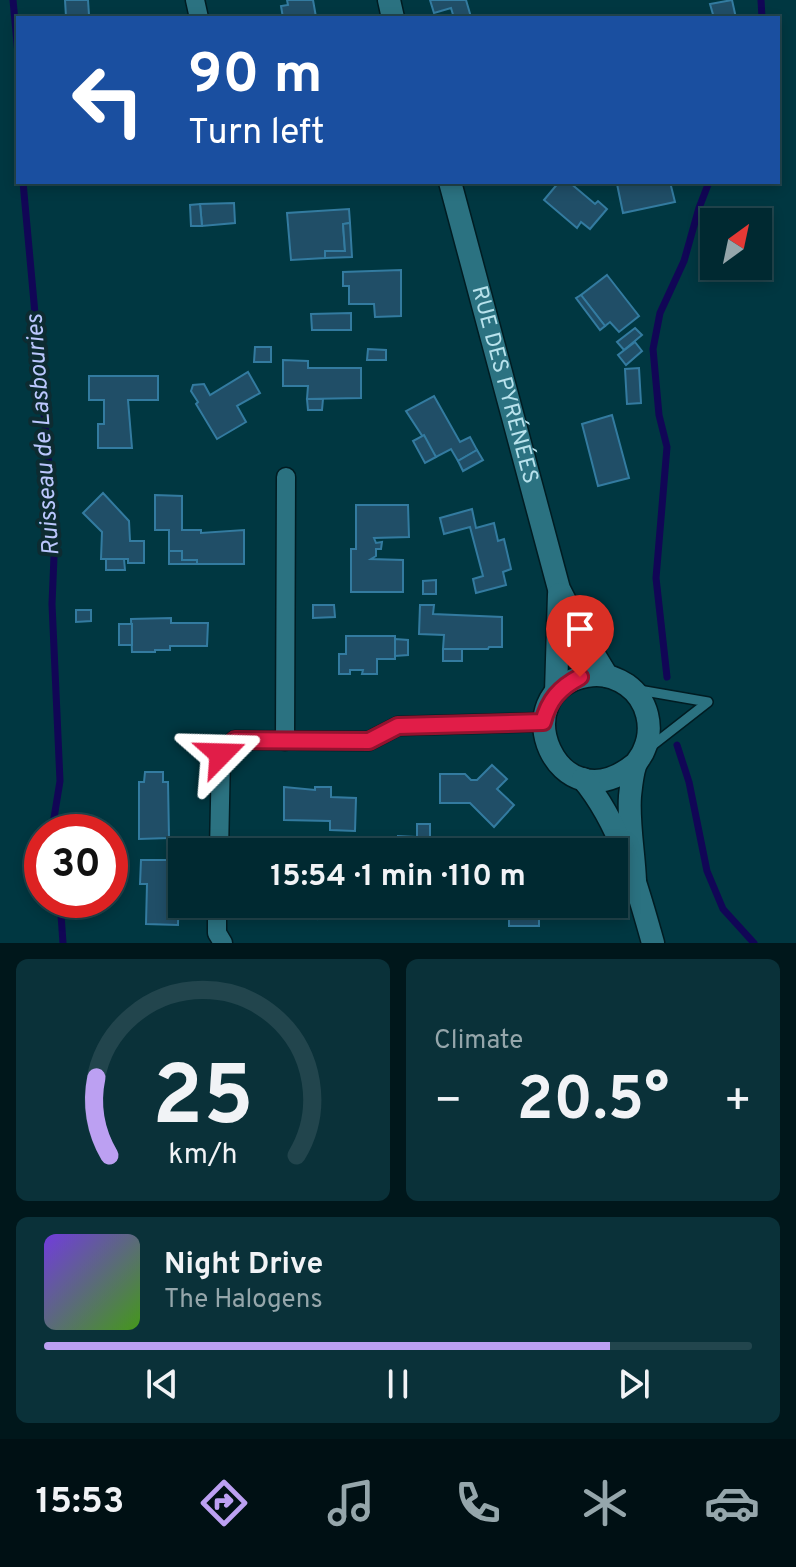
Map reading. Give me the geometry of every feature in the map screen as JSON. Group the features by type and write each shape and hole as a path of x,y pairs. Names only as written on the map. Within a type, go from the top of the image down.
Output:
{"main road":[{"name":"RUE DES PYRÉNÉES","path":"451,184 559,589 607,676"},
{"name":"RUE DES PYRÉNÉES","path":"556,692 559,589"},
{"path":"635,881 630,798 649,726 647,712 632,689 607,676 580,677 556,692 547,706 543,722 544,741 552,758 566,771 583,779 611,779 639,758"},
{"path":"583,779 601,801 635,881 653,943"}],"street":[{"path":"285,741 286,477"},
{"path":"219,838 221,754 235,740 369,741 398,726 543,722"},
{"path":"217,918 217,933 223,943"}],"lane":[{"path":"632,689 708,702 639,758"}],"building":[{"path":"65,0 88,0 89,15 66,16"},
{"path":"287,0 313,0 316,16 283,16 281,6 288,5"},
{"path":"430,0 466,0 471,16 453,16 451,8 434,13"},
{"path":"732,0 736,16 713,16 710,4"},
{"path":"557,184 571,184 595,204 598,201 607,209 590,229 581,222 577,228 544,200"},
{"path":"617,184 670,184 675,202 623,213"},
{"path":"234,203 235,223 202,226 200,204"},
{"path":"200,204 202,226 191,226 190,205"},
{"path":"349,209 350,223 343,224 345,251 325,251 325,258 291,260 287,213"},
{"path":"350,223 352,257 325,258 325,251 345,251 343,224"},
{"path":"401,270 401,316 375,317 374,304 349,304 349,286 343,286 343,272"},
{"path":"607,275 639,316 619,332 610,322 605,326 581,295"},
{"path":"581,295 605,326 600,330 576,298"},
{"path":"351,313 351,330 312,330 311,314"},
{"path":"635,328 642,335 624,350 617,342"},
{"path":"635,342 642,351 626,365 618,355"},
{"path":"255,347 271,347 271,362 254,362"},
{"path":"368,349 386,350 386,360 367,360"},
{"path":"283,360 308,361 308,368 361,368 361,398 307,399 308,386 283,386"},
{"path":"639,368 641,403 627,404 625,369"},
{"path":"248,372 260,393 237,406 246,422 217,439 196,404 198,402 191,391 193,385 204,384 210,395"},
{"path":"89,376 158,376 158,400 128,400 132,448 98,448 98,424 104,424 104,400 89,400"},
{"path":"434,396 460,442 470,437 477,450 458,461 451,449 436,457 406,411"},
{"path":"307,399 323,399 322,410 308,410"},
{"path":"612,415 629,478 598,486 582,424"},
{"path":"424,435 436,457 425,463 413,441"},
{"path":"477,450 483,460 463,471 458,461"},
{"path":"103,493 129,521 130,541 144,541 144,563 128,563 128,559 101,559 102,532 83,513"},
{"path":"155,495 182,496 182,530 201,530 201,533 244,530 244,564 197,564 197,560 182,560 182,551 169,551 169,530 155,530"},
{"path":"356,505 408,505 409,537 374,538 376,543 382,542 381,549 376,549 376,556 371,559 403,560 403,592 351,592 351,549 356,549"},
{"path":"472,509 476,528 494,523 498,541 504,539 511,569 503,572 506,585 476,593 473,579 483,576 470,527 444,534 440,518"},
{"path":"169,551 182,551 182,560 197,560 197,564 169,564"},
{"path":"106,559 124,559 125,570 106,570"},
{"path":"436,580 436,594 423,594 423,581"},
{"path":"313,605 334,605 335,617 313,618"},
{"path":"420,605 434,605 433,614 502,617 502,647 443,649 444,635 419,634"},
{"path":"76,610 91,610 91,621 76,622"},
{"path":"171,618 171,623 208,623 207,646 170,646 170,650 132,652 131,619"},
{"path":"119,624 132,624 132,645 119,645"},
{"path":"346,636 395,636 395,659 377,659 377,674 350,670 350,674 339,674 339,654 346,654"},
{"path":"395,639 408,640 408,655 395,656"},
{"path":"443,649 462,649 462,661 443,661"},
{"path":"492,765 507,779 497,789 514,805 494,827 470,803 440,803 440,774 465,774 471,780 477,780"},
{"path":"145,772 163,772 163,782 168,782 169,838 139,839 139,782 144,782"},
{"path":"284,787 315,790 315,787 331,787 331,797 356,798 355,831 330,830 330,821 284,820"},
{"path":"417,824 430,824 430,837 447,838 398,838 398,836 417,837"},
{"path":"141,860 168,860 168,918 178,918 178,925 146,924 147,884 140,884"},
{"path":"509,918 539,918 539,926 509,926"}],"waterway":[{"name":"Ruisseau de Lasbouries","path":"13,0 16,32"},
{"path":"761,0 762,16"},
{"name":"Ruisseau de Lasbouries","path":"23,184 55,533 52,604 60,781 55,814"},
{"path":"667,677 656,578 667,447 659,415 653,349 660,313 684,261 708,184"},
{"path":"677,745 689,782 707,871 723,909 754,943"},
{"name":"Ruisseau de Lasbouries","path":"61,918 63,943"}],"route":[{"path":"221,754 235,740 369,741 398,726 543,722 547,706 556,692 580,677"}]}
